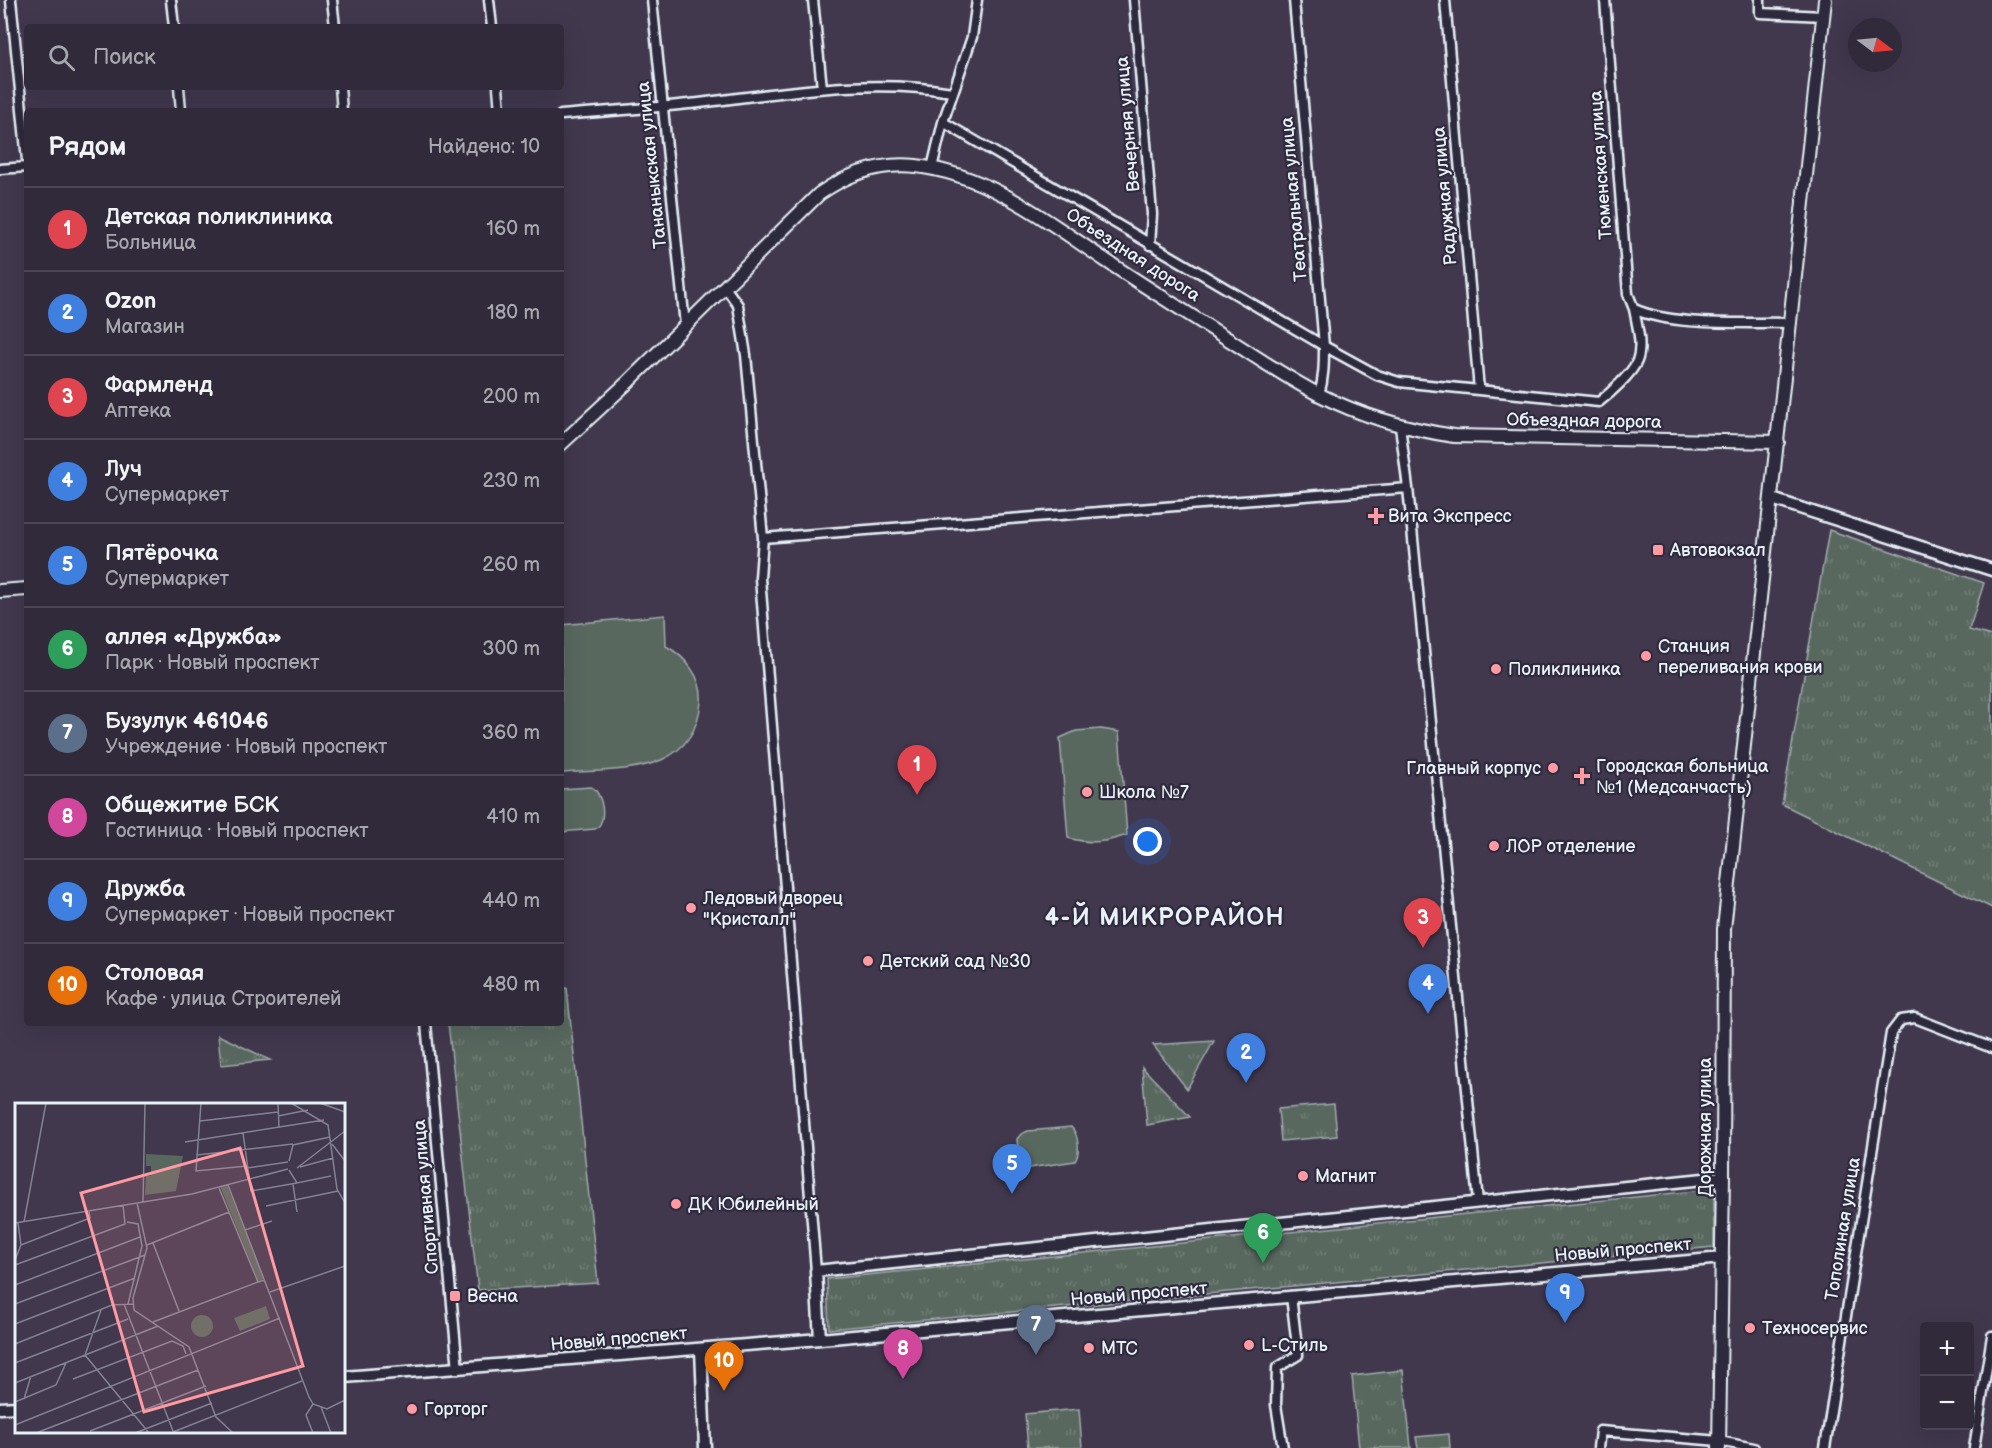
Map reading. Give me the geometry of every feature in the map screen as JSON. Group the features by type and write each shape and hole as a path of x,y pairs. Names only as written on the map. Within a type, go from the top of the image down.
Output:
{"main road":[{"name":"Дорожная улица","path":"1719,1444 1723,1258 1724,929 1825,0"},
{"name":"Объездная дорога","path":"564,441 819,194 837,182 870,168 900,165 932,168 982,184 1040,215 1129,276 1319,395 1355,411 1400,426 1454,436 1491,438 1778,442"},
{"path":"0,591 24,589"}],"street":[{"path":"11,0 24,130"},
{"path":"171,0 174,24"},
{"path":"332,0 335,24"},
{"path":"489,0 492,24"},
{"name":"Тананыкская улица","path":"652,0 685,325"},
{"path":"813,0 822,88"},
{"path":"932,168 952,92 972,37 977,0"},
{"name":"Вечерняя улица","path":"1134,0 1152,214 1150,245"},
{"name":"Театральная улица","path":"1294,0 1325,366 1319,395"},
{"name":"Радужная улица","path":"1445,0 1479,390"},
{"name":"Тюменская улица","path":"1479,390 1599,402 1613,392 1637,361 1639,341 1634,309 1628,294 1605,0"},
{"path":"1760,0 1760,13 1823,16"},
{"path":"564,115 662,107 822,88 920,87 952,92"},
{"path":"179,90 181,108"},
{"path":"340,90 342,108"},
{"path":"498,90 500,108"},
{"path":"943,122 1323,346 1377,375 1399,382 1479,390"},
{"path":"0,170 24,167"},
{"path":"725,287 738,305 742,320 763,538 759,578 820,1339"},
{"path":"1634,309 1650,316 1674,320 1791,323"},
{"path":"1400,426 1478,1202"},
{"path":"763,538 1408,488"},
{"path":"1772,499 1992,570"},
{"name":"Тополиная улица","path":"1825,1448 1891,1033 1901,1020 1915,1018 1992,1048"},
{"name":"Спортивная улица","path":"426,1026 458,1369"},
{"path":"816,1271 1723,1177"},
{"name":"Новый проспект","path":"345,1377 820,1339 1723,1258"},
{"path":"1283,1448 1276,1406 1277,1368 1298,1355 1291,1296"},
{"path":"1974,1448 1992,1336"},
{"path":"701,1349 705,1448"},
{"path":"0,1408 15,1407"},
{"path":"1598,1448 1600,1431 1754,1448"}],"green space":[{"path":"1829,530 1984,583 1969,630 1992,636 1992,908 1782,804"},
{"path":"665,615 666,646 692,669 701,693 695,727 684,744 668,757 650,764 629,768 564,773 564,625"},
{"path":"1101,729 1119,732 1127,835 1098,842 1068,838 1060,738 1076,731"},
{"path":"591,787 595,790 601,801 603,814 599,826 595,829 564,832 564,789"},
{"path":"564,988 567,988 598,1283 478,1290 448,1026 564,1026"},
{"path":"218,1035 270,1060 221,1065"},
{"path":"1214,1041 1187,1089 1153,1045"},
{"path":"1142,1067 1190,1117 1147,1125"},
{"path":"1334,1104 1337,1136 1281,1141 1278,1109"},
{"path":"1071,1127 1078,1143 1075,1161 1029,1168 1022,1166 1019,1160 1017,1139 1021,1134 1028,1131"},
{"path":"1714,1189 1714,1247 829,1329 827,1279"},
{"path":"1403,1370 1411,1448 1359,1448 1352,1376"},
{"path":"1079,1409 1082,1448 1028,1448 1025,1414"},
{"path":"1449,1434 1450,1448 1418,1448 1416,1437"}],"place":[{"name":"Вита Экспресс","path":"1376,516"},
{"name":"Автовокзал","path":"1658,550"},
{"name":"Станция переливания крови","path":"1646,656"},
{"name":"Поликлиника","path":"1496,669"},
{"name":"Главный корпус","path":"1553,768"},
{"name":"Городская больница №1 (Медсанчасть)","path":"1582,776"},
{"name":"Школа №7","path":"1087,792"},
{"name":"Детская поликлиника","path":"917,795"},
{"name":"ЛОР отделение","path":"1494,846"},
{"name":"Ледовый дворец \"Кристалл\"","path":"691,908"},
{"name":"Фармленд","path":"1423,948"},
{"name":"Детский сад №30","path":"868,961"},
{"name":"Луч","path":"1428,1014"},
{"name":"Ozon","path":"1246,1083"},
{"name":"Магнит","path":"1303,1176"},
{"name":"Пятёрочка","path":"1012,1194"},
{"name":"ДК Юбилейный","path":"676,1204"},
{"name":"аллея «Дружба»","path":"1263,1263"},
{"name":"Весна","path":"455,1296"},
{"name":"Дружба","path":"1565,1323"},
{"name":"Техносервис","path":"1750,1328"},
{"name":"L-Стиль","path":"1249,1345"},
{"name":"МТС","path":"1089,1348"},
{"name":"Бузулук 461046","path":"1036,1355"},
{"name":"Общежитие БСК","path":"903,1379"},
{"name":"Столовая","path":"724,1391"},
{"name":"Горторг","path":"412,1409"}],"district":[{"name":"4-Й МИКРОРАЙОН","path":"1165,917"}]}
